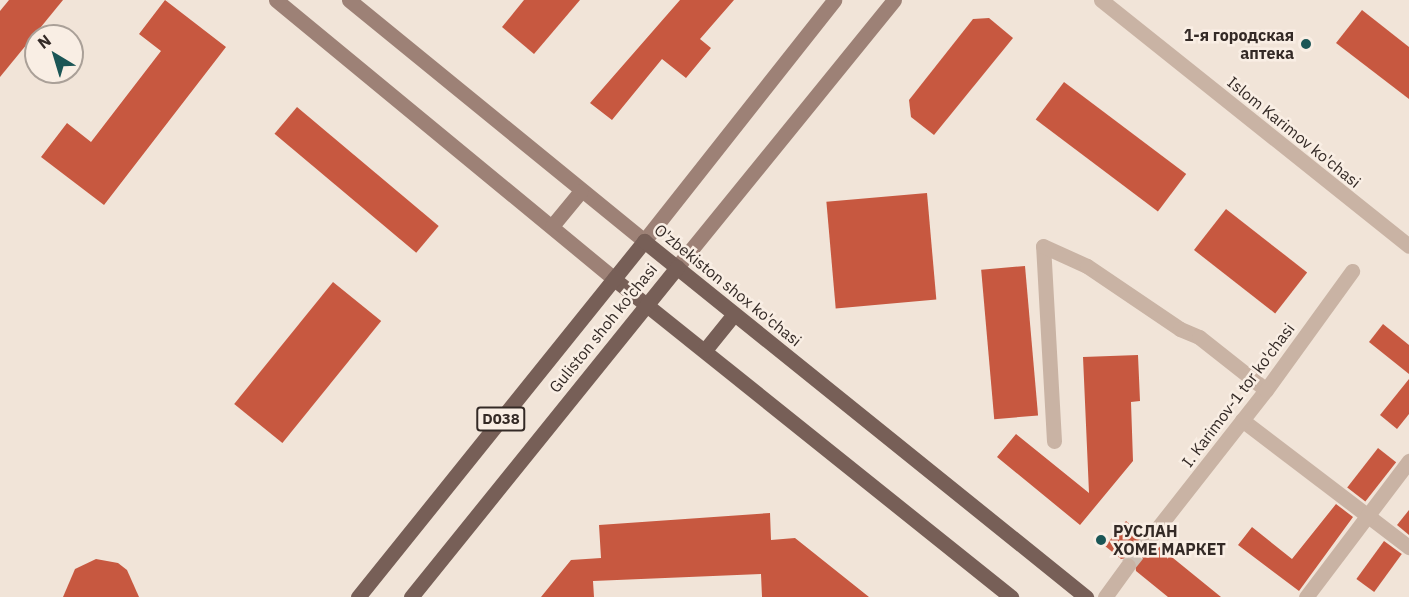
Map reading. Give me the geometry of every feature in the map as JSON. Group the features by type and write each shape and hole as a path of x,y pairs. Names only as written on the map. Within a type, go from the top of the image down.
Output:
{"main road":[{"path":"276,0 614,279 1011,597"},
{"name":"O'zbekiston shox ko'chasi","path":"349,0 581,192 1086,597"},
{"name":"Guliston shoh ko'chasi","path":"357,597 614,279 834,0"},
{"name":"Guliston shoh ko'chasi","path":"411,597 894,0"},
{"path":"552,226 581,192"},
{"path":"705,350 734,314"}],"street":[{"name":"Islom Karimov ko'chasi","path":"1101,0 1409,246"},
{"path":"1054,441 1043,246 1087,266 1180,329 1199,337 1266,390"},
{"name":"I. Karimov-1 tor ko'chasi","path":"1149,539 1266,390 1352,271"},
{"path":"1242,420 1369,514 1409,547"},
{"path":"1306,597 1409,461"},
{"path":"1105,597 1128,565"}],"building":[{"path":"9,0 63,0 43,24 24,24 24,48 0,77 0,11"},
{"path":"165,0 226,47 104,205 41,157 67,123 91,142 161,51 139,34"},
{"path":"524,0 580,0 534,54 502,27"},
{"path":"680,0 734,0 700,39 711,48 686,78 662,59 612,120 590,103"},
{"path":"1362,10 1409,47 1409,99 1336,43"},
{"path":"989,18 1013,38 934,135 911,117 909,100 973,19"},
{"path":"1064,82 1186,174 1158,212 1036,120"},
{"path":"297,107 439,226 416,253 275,134"},
{"path":"927,193 936,300 836,308 826,202"},
{"path":"1226,209 1307,272 1275,313 1194,250"},
{"path":"1025,266 1038,415 994,419 981,270"},
{"path":"333,282 381,321 282,443 234,404"},
{"path":"1383,324 1409,345 1409,374 1369,342"},
{"path":"1138,355 1140,401 1131,402 1133,461 1080,525 997,457 1016,434 1089,493 1083,357"},
{"path":"1409,379 1409,414 1397,429 1380,415"},
{"path":"1378,448 1396,462 1365,502 1347,487"},
{"path":"1336,504 1353,517 1299,591 1238,545 1252,527 1292,559"},
{"path":"1409,510 1409,535 1397,525"},
{"path":"770,513 771,540 795,538 869,597 762,597 761,574 593,581 594,597 541,597 571,560 601,558 599,525"},
{"path":"1126,521 1141,533 1143,546 1157,545 1221,597 1168,597 1136,571 1134,557 1121,559 1105,546"},
{"path":"1384,541 1402,554 1374,592 1356,579"},
{"path":"96,559 118,563 127,570 139,597 63,597 75,569"}],"tunnel":[{"path":"1128,565 1149,539"}],"place":[{"name":"1-я городская аптека","path":"1306,44"},
{"name":"РУСЛАН ХОМЕ МАРКЕТ","path":"1101,540"}]}
